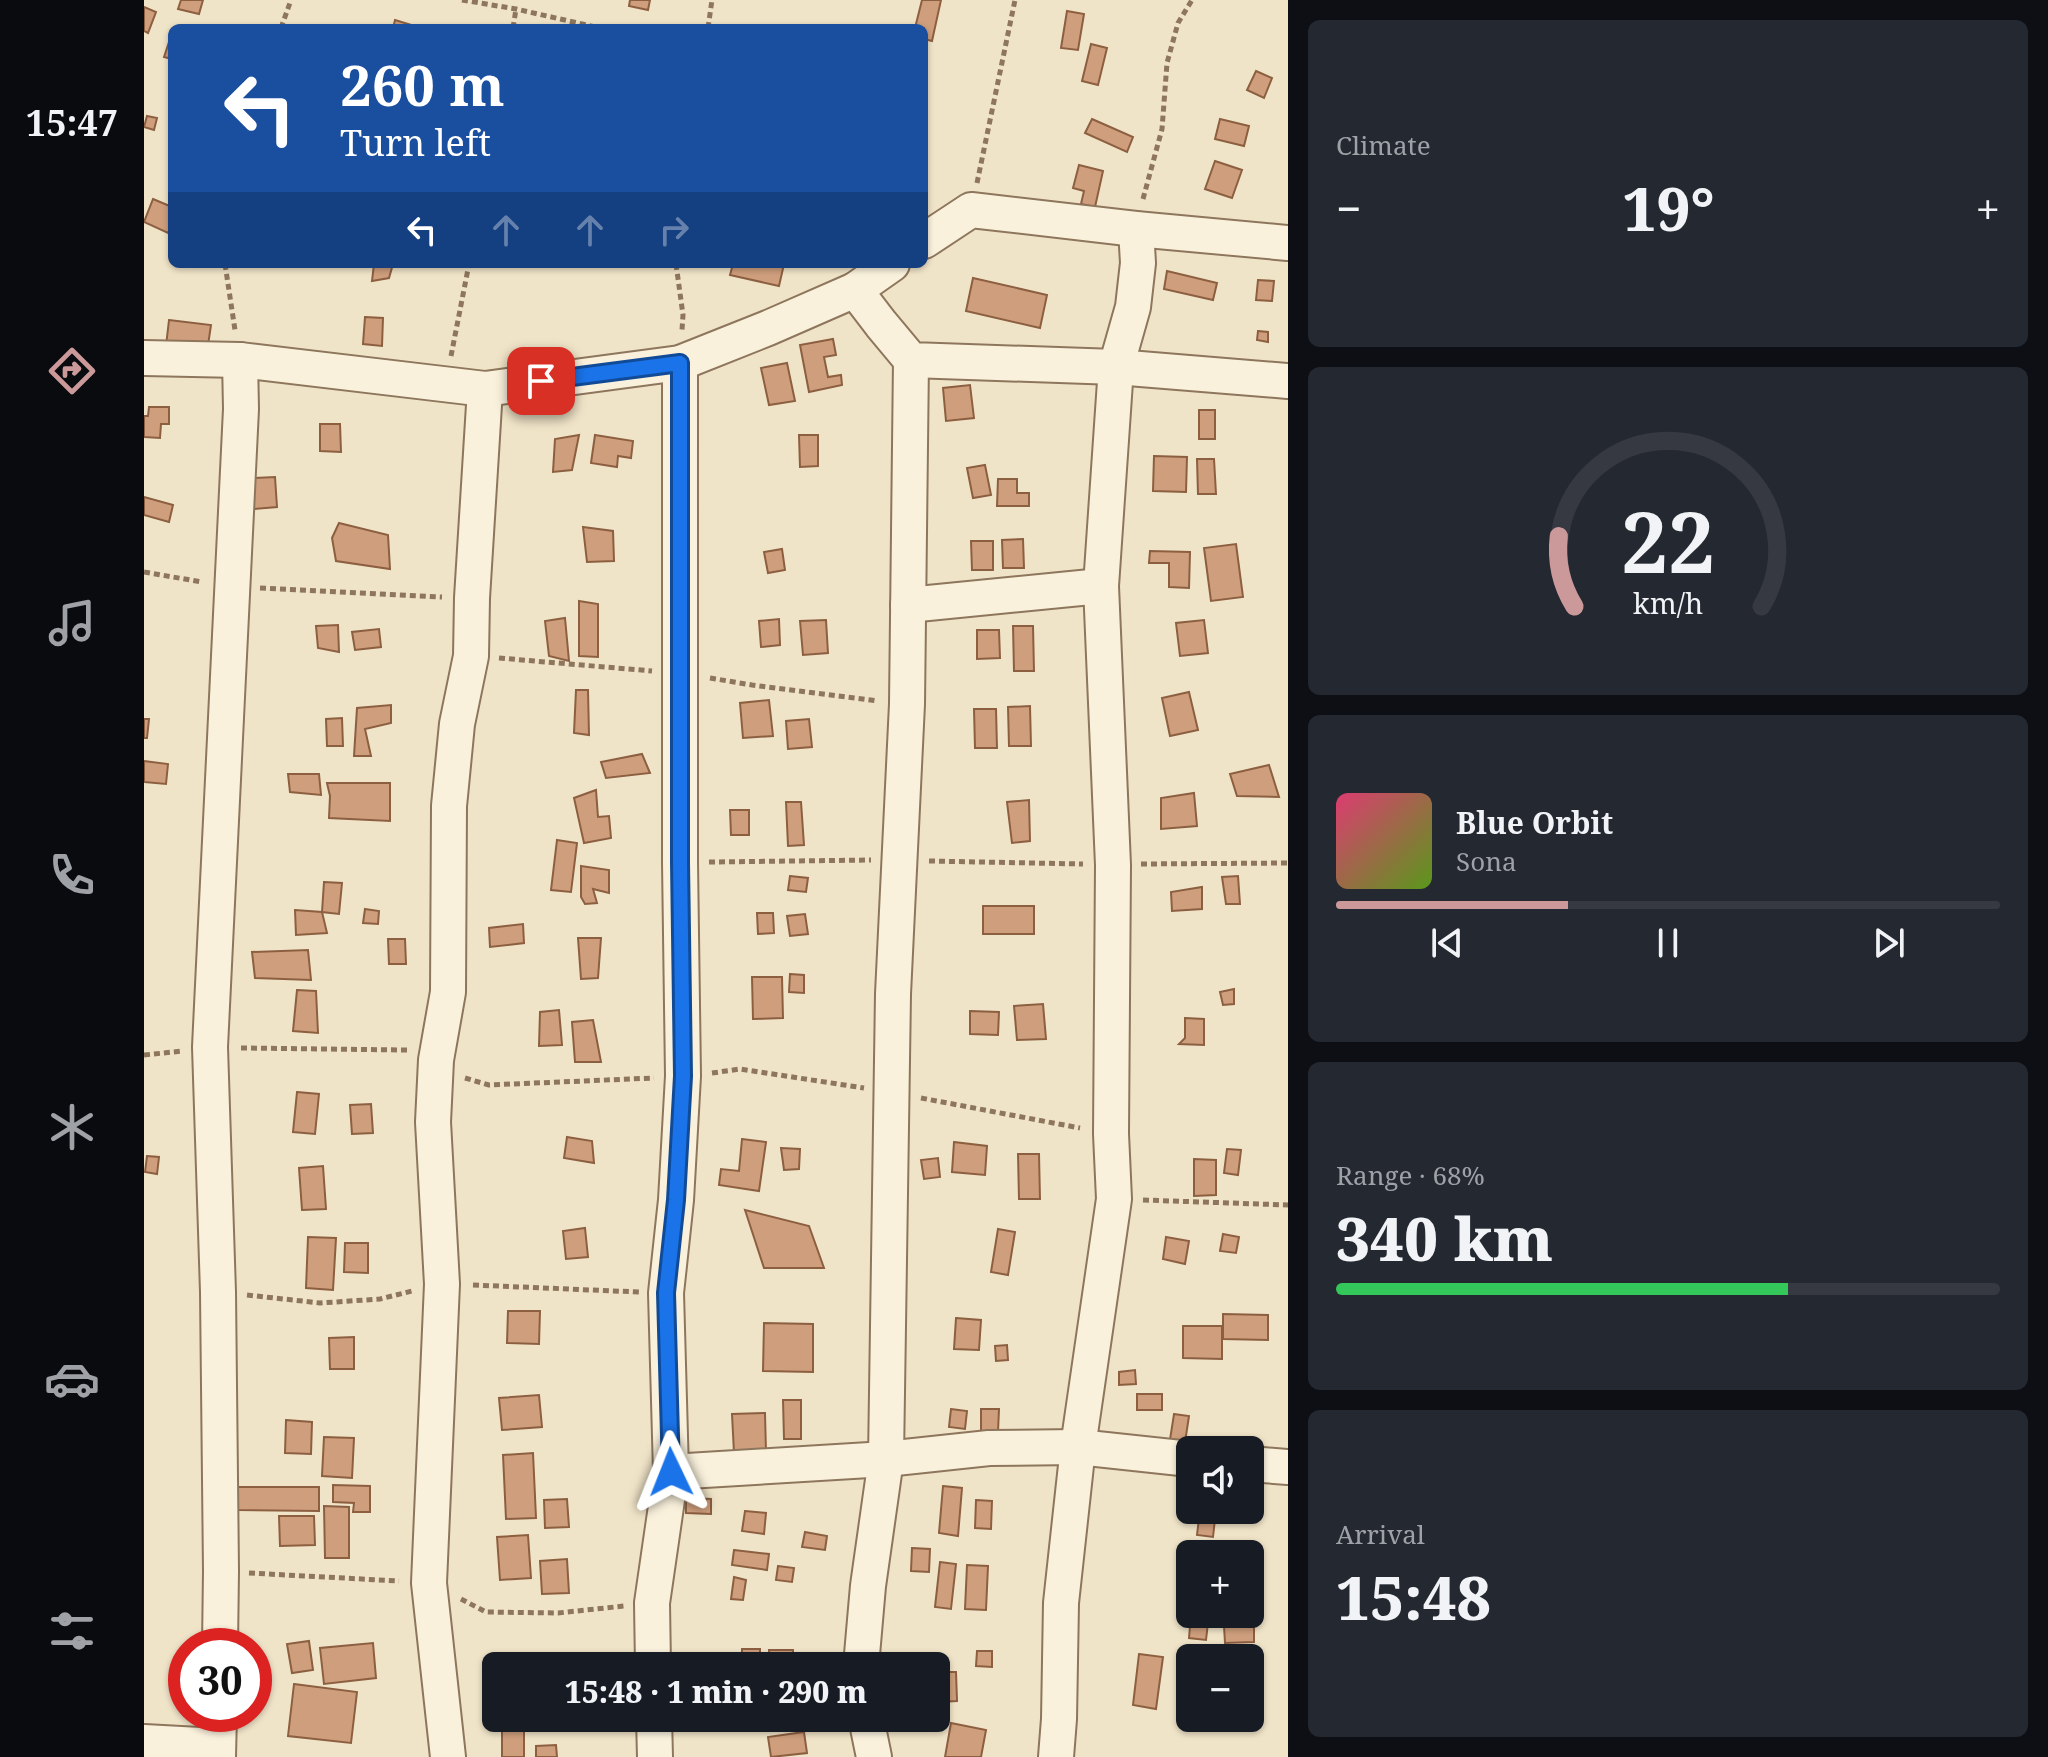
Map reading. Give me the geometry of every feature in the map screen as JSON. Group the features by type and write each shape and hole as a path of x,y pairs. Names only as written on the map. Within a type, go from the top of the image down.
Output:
{"street":[{"path":"928,238 971,210 1288,243"},
{"path":"1056,1757 1061,1603 1078,1447 1114,1199 1111,1134 1113,865 1101,586 1116,367 1133,307 1138,263 1136,229"},
{"path":"144,358 240,360 485,389 680,363 855,290 886,268"},
{"path":"855,290 911,360 907,704 893,994 886,1459 862,1652"},
{"path":"220,1628 218,1292 210,1047 241,409 240,360"},
{"path":"911,360 1116,367 1288,381"},
{"path":"653,1652 652,1603 671,1472 666,1293 676,1200 683,1076 680,363"},
{"path":"448,1757 429,1583 442,1284 433,1122 436,1060 448,992 449,806 457,724 471,656 485,389"},
{"path":"908,605 1101,586"},
{"path":"671,1472 886,1459 989,1448 1078,1447 1176,1458"},
{"path":"1264,1465 1288,1467"},
{"path":"654,1732 655,1757"},
{"path":"869,1732 874,1757"},
{"path":"144,1742 218,1739"}],"path":[{"path":"282,24 291,0"},
{"path":"462,0 582,24"},
{"path":"709,24 712,0"},
{"path":"971,210 1015,0"},
{"path":"1136,229 1162,129 1167,63 1178,23 1192,0"},
{"path":"514,24 516,9"},
{"path":"226,268 240,360"},
{"path":"445,385 468,268"},
{"path":"677,268 683,315 680,363"},
{"path":"144,572 233,587 472,598"},
{"path":"680,862 1288,863"},
{"path":"144,1055 210,1047 412,1050 436,1060 457,1076 489,1085 683,1076 740,1069 893,1093 1111,1134"},
{"path":"1114,1199 1288,1205"}],"building":[{"path":"181,0 203,0 199,14 178,9"},
{"path":"630,0 650,0 648,10 629,6"},
{"path":"922,0 941,0 932,41 928,40 928,24 916,24"},
{"path":"144,7 156,12 148,33 144,31"},
{"path":"1067,11 1084,14 1078,50 1061,48"},
{"path":"1091,44 1107,48 1098,85 1082,81"},
{"path":"1256,71 1272,78 1264,98 1247,90"},
{"path":"147,116 157,118 154,130 144,127"},
{"path":"1092,119 1133,137 1127,152 1085,133"},
{"path":"1220,119 1249,126 1244,146 1215,139"},
{"path":"1215,161 1242,170 1232,198 1205,189"},
{"path":"1079,165 1103,171 1095,207 1081,204 1084,191 1073,188"},
{"path":"153,199 168,205 168,233 144,222"},
{"path":"374,268 392,268 389,278 372,281"},
{"path":"732,268 783,268 779,286 730,275"},
{"path":"1167,271 1217,283 1213,300 1164,289"},
{"path":"973,278 1047,295 1040,328 966,311"},
{"path":"1258,280 1274,281 1272,301 1256,300"},
{"path":"365,317 383,318 382,346 363,344"},
{"path":"169,320 211,325 207,352 166,346"},
{"path":"1258,331 1268,332 1268,342 1257,340"},
{"path":"833,339 836,355 824,357 828,377 841,375 842,385 809,392 800,345"},
{"path":"787,363 795,401 769,405 761,368"},
{"path":"970,385 974,418 946,421 943,388"},
{"path":"149,407 169,407 169,424 161,424 160,438 144,437 144,416 148,416"},
{"path":"1199,410 1215,410 1215,439 1199,439"},
{"path":"320,424 340,424 341,452 320,451"},
{"path":"579,435 572,470 553,472 555,439"},
{"path":"595,435 633,441 631,458 618,456 617,467 591,463"},
{"path":"799,435 818,435 818,466 800,467"},
{"path":"1154,456 1187,457 1186,492 1153,491"},
{"path":"1197,459 1214,459 1216,494 1198,494"},
{"path":"985,465 991,495 973,498 967,468"},
{"path":"275,477 277,507 254,509 252,478"},
{"path":"998,479 1017,479 1017,493 1029,493 1029,506 997,506"},
{"path":"144,497 173,505 169,522 144,515"},
{"path":"339,523 388,535 390,569 336,561 332,538"},
{"path":"583,527 613,531 614,561 587,562"},
{"path":"1023,539 1024,568 1003,568 1002,540"},
{"path":"971,541 993,541 993,570 972,570"},
{"path":"1236,544 1243,597 1211,601 1204,548"},
{"path":"782,549 785,570 768,573 764,552"},
{"path":"1150,551 1190,552 1189,588 1169,587 1169,563 1149,563"},
{"path":"579,601 598,604 598,657 579,656"},
{"path":"565,618 569,661 549,656 545,621"},
{"path":"779,619 780,645 761,647 759,621"},
{"path":"826,620 828,653 803,655 800,621"},
{"path":"1204,620 1208,653 1180,656 1176,623"},
{"path":"338,625 339,652 318,648 316,626"},
{"path":"1013,626 1033,626 1034,671 1014,671"},
{"path":"379,629 381,647 355,650 352,632"},
{"path":"977,630 999,630 1000,658 977,659"},
{"path":"576,690 588,690 589,735 574,733"},
{"path":"1189,692 1198,730 1170,736 1162,698"},
{"path":"769,700 773,736 743,738 740,703"},
{"path":"391,705 391,723 365,729 371,756 354,756 357,708"},
{"path":"1030,706 1031,746 1009,746 1008,707"},
{"path":"974,709 996,709 997,748 975,748"},
{"path":"342,718 343,746 327,746 326,719"},
{"path":"144,719 149,719 147,738 144,738"},
{"path":"809,719 812,747 788,749 786,721"},
{"path":"642,754 650,773 606,778 601,762"},
{"path":"144,761 168,764 166,784 144,782"},
{"path":"1269,765 1279,797 1237,796 1230,774"},
{"path":"288,774 319,774 321,795 290,792"},
{"path":"327,783 390,783 390,821 329,818"},
{"path":"596,790 598,817 609,816 611,838 584,843 574,798"},
{"path":"1194,793 1197,826 1161,829 1161,798"},
{"path":"1029,800 1030,841 1012,843 1007,802"},
{"path":"786,802 801,802 804,845 788,846"},
{"path":"730,810 749,810 749,835 731,835"},
{"path":"557,840 577,843 571,892 551,890"},
{"path":"581,866 609,870 609,893 593,889 597,903 585,904 581,897"},
{"path":"790,876 808,878 806,892 788,890"},
{"path":"1238,876 1240,904 1226,904 1222,877"},
{"path":"324,882 342,883 339,914 322,912"},
{"path":"1202,887 1202,909 1172,911 1171,892"},
{"path":"983,906 1034,906 1034,934 983,934"},
{"path":"365,909 379,911 378,924 363,923"},
{"path":"295,910 322,912 327,933 296,935"},
{"path":"757,913 773,913 774,933 758,934"},
{"path":"805,914 808,934 790,936 787,916"},
{"path":"523,924 524,943 490,947 489,928"},
{"path":"578,938 601,938 598,978 581,979"},
{"path":"388,939 405,939 406,964 389,964"},
{"path":"308,950 311,980 255,978 252,952"},
{"path":"790,974 804,975 804,993 789,992"},
{"path":"752,977 782,977 783,1018 753,1019"},
{"path":"1234,989 1234,1004 1223,1005 1220,992"},
{"path":"297,990 316,991 318,1033 293,1031"},
{"path":"1043,1004 1046,1039 1017,1040 1014,1006"},
{"path":"559,1010 562,1045 539,1046 540,1012"},
{"path":"970,1011 999,1012 998,1035 970,1034"},
{"path":"1185,1018 1204,1019 1204,1045 1179,1044 1185,1038"},
{"path":"593,1020 601,1062 575,1062 572,1022"},
{"path":"297,1092 319,1094 315,1134 293,1132"},
{"path":"371,1104 373,1133 352,1134 350,1105"},
{"path":"567,1137 592,1141 594,1163 564,1158"},
{"path":"742,1139 766,1142 759,1191 719,1185 721,1169 739,1171"},
{"path":"954,1142 987,1146 985,1175 952,1172"},
{"path":"781,1148 800,1149 799,1169 784,1170"},
{"path":"1227,1149 1241,1150 1238,1175 1224,1173"},
{"path":"1018,1154 1039,1154 1040,1199 1019,1199"},
{"path":"147,1156 159,1157 157,1174 145,1172"},
{"path":"938,1158 940,1177 924,1179 921,1160"},
{"path":"1194,1159 1216,1160 1216,1195 1194,1196"},
{"path":"323,1166 326,1209 302,1210 299,1168"},
{"path":"745,1210 809,1226 824,1268 764,1268"},
{"path":"585,1228 588,1257 566,1259 563,1231"},
{"path":"998,1229 1015,1232 1008,1275 991,1272"},
{"path":"1223,1234 1239,1237 1236,1253 1220,1251"},
{"path":"308,1237 336,1238 333,1290 306,1288"},
{"path":"1166,1237 1189,1241 1185,1264 1163,1259"},
{"path":"345,1243 368,1243 368,1273 344,1272"},
{"path":"508,1311 540,1311 539,1344 507,1343"},
{"path":"1223,1314 1268,1315 1268,1340 1223,1339"},
{"path":"956,1318 981,1320 979,1350 954,1349"},
{"path":"764,1323 813,1324 813,1372 763,1371"},
{"path":"1183,1326 1222,1326 1222,1359 1183,1358"},
{"path":"354,1337 354,1369 330,1369 329,1338"},
{"path":"1007,1345 1008,1360 996,1361 995,1346"},
{"path":"1135,1370 1136,1384 1119,1385 1119,1372"},
{"path":"1137,1394 1162,1394 1162,1410 1137,1410"},
{"path":"539,1395 542,1427 502,1430 499,1398"},
{"path":"783,1400 801,1400 801,1439 784,1439"},
{"path":"951,1409 967,1411 965,1429 949,1427"},
{"path":"981,1409 999,1409 998,1432 981,1432"},
{"path":"765,1413 766,1452 734,1453 732,1414"},
{"path":"1174,1414 1189,1416 1186,1436 1176,1436 1176,1447 1169,1446"},
{"path":"286,1420 312,1422 311,1454 285,1453"},
{"path":"324,1437 354,1438 352,1478 322,1476"},
{"path":"533,1453 536,1518 506,1519 503,1455"},
{"path":"333,1485 370,1486 370,1512 353,1512 354,1503 333,1502"},
{"path":"943,1486 962,1488 958,1536 939,1533"},
{"path":"237,1487 319,1487 319,1511 237,1510"},
{"path":"686,1498 711,1499 711,1514 686,1513"},
{"path":"567,1499 569,1527 545,1528 544,1500"},
{"path":"976,1500 992,1501 991,1529 975,1528"},
{"path":"324,1506 349,1507 349,1558 325,1558"},
{"path":"745,1511 766,1513 764,1534 742,1531"},
{"path":"279,1516 314,1516 315,1545 280,1546"},
{"path":"1198,1524 1214,1524 1213,1537 1197,1535"},
{"path":"805,1532 827,1536 825,1550 802,1547"},
{"path":"528,1535 531,1578 500,1580 497,1537"},
{"path":"912,1548 930,1549 929,1572 911,1571"},
{"path":"734,1550 769,1554 767,1570 732,1565"},
{"path":"567,1559 569,1593 542,1594 540,1561"},
{"path":"940,1562 956,1564 951,1609 935,1607"},
{"path":"967,1565 988,1566 986,1610 965,1609"},
{"path":"778,1566 794,1568 792,1582 776,1580"},
{"path":"734,1577 746,1580 743,1600 731,1599"},
{"path":"1190,1628 1207,1628 1206,1640 1189,1638"},
{"path":"1224,1628 1254,1628 1254,1642 1225,1643"},
{"path":"309,1641 313,1670 292,1673 287,1644"},
{"path":"373,1643 376,1678 324,1684 320,1648"},
{"path":"742,1649 760,1649 760,1652 742,1652"},
{"path":"769,1650 793,1650 793,1652"},
{"path":"977,1651 992,1651 992,1667 976,1666"},
{"path":"1139,1654 1163,1657 1156,1709 1133,1705"},
{"path":"950,1672 956,1672 957,1701 950,1701"},
{"path":"294,1684 357,1692 351,1743 288,1736"},
{"path":"951,1723 986,1730 981,1757 945,1757"},
{"path":"502,1732 524,1732 524,1757 502,1757"},
{"path":"804,1732 807,1753 771,1757 768,1737"},
{"path":"556,1745 557,1757 536,1757 536,1746"}],"route":[{"path":"541,381 680,363 683,1076 676,1200 666,1293 671,1472"}]}
